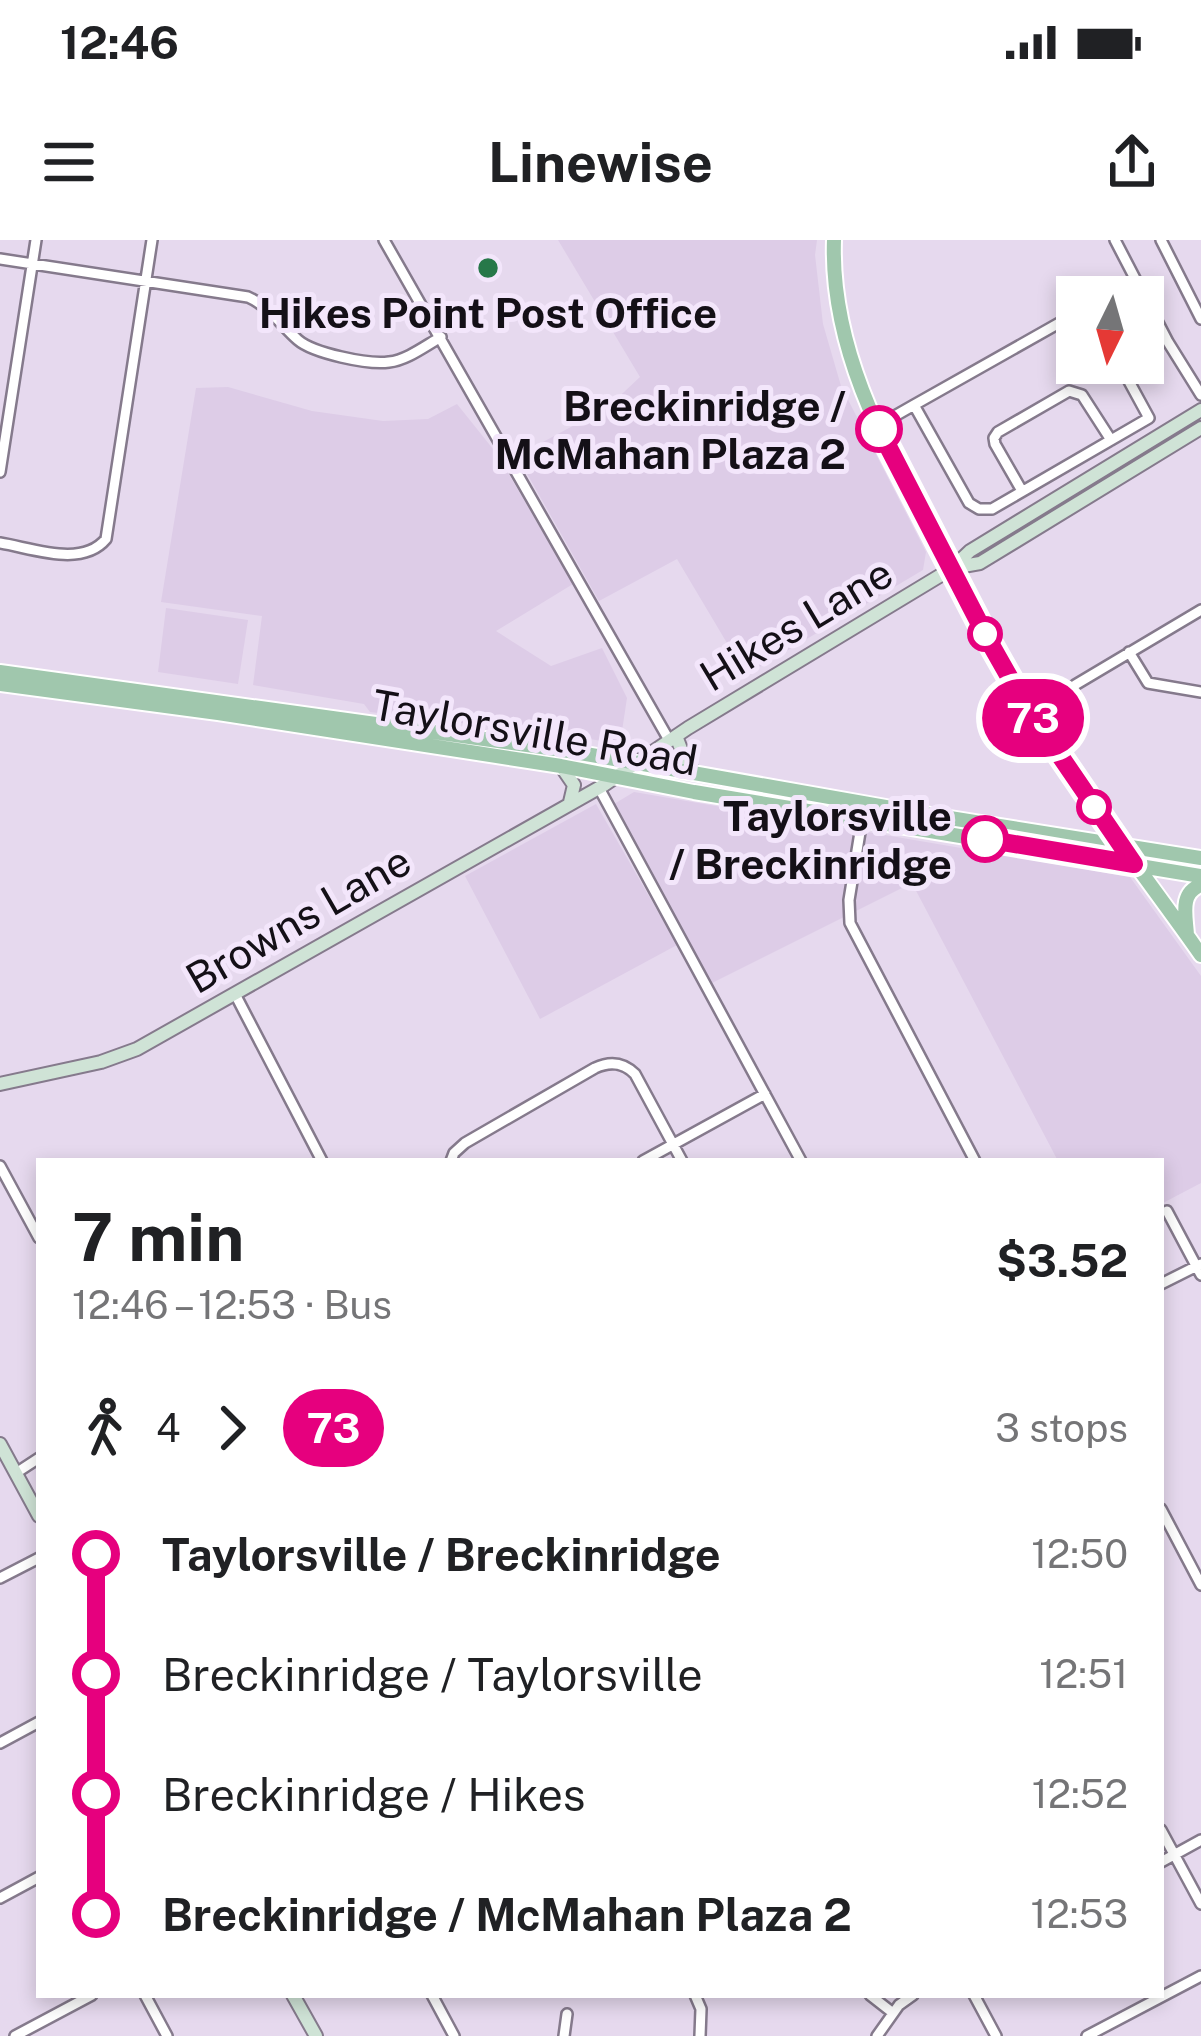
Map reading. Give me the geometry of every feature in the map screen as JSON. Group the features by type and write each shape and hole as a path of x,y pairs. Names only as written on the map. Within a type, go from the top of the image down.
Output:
{"main road":[{"path":"834,240 838,314 879,429 1024,703 1201,955"},
{"name":"Hikes Lane","path":"615,777 1201,410"},
{"name":"Hikes Lane","path":"951,568 980,562 1201,428"},
{"name":"Taylorsville Road","path":"0,672 563,750 1201,858"},
{"name":"Taylorsville Road","path":"0,684 561,766 1201,876"},
{"path":"673,738 696,774"},
{"path":"561,766 574,785 569,803"},
{"name":"Browns Lane","path":"0,1084 123,1055 615,777"},
{"path":"1071,838 1084,830 1092,804"},
{"path":"1187,935 1185,905 1188,895 1201,885"},
{"path":"0,1444 36,1510"},
{"path":"295,1998 316,2036"}],"street":[{"path":"0,472 3,421 36,240"},
{"path":"0,543 78,555 96,550 106,539 152,240"},
{"path":"385,240 673,738"},
{"path":"1115,240 1201,395"},
{"path":"1161,240 1201,319"},
{"path":"0,259 248,297 267,307 303,345 328,354 388,363 440,337"},
{"path":"879,429 1056,325"},
{"path":"1130,384 1159,436"},
{"path":"1022,491 994,444 998,432 1076,391 1111,440"},
{"path":"914,406 966,498 974,507 992,509 1149,418"},
{"path":"1075,685 1201,610"},
{"path":"1129,652 1148,683 1201,692"},
{"path":"599,788 799,1158"},
{"path":"862,820 850,922 974,1158"},
{"path":"235,994 320,1158"},
{"path":"452,1158 465,1143 608,1063 626,1066 635,1074 681,1158"},
{"path":"649,1158 764,1094"},
{"path":"0,1166 36,1232"},
{"path":"1164,1283 1199,1268 1167,1211"},
{"path":"16,1473 36,1460"},
{"path":"1164,1516 1201,1585"},
{"path":"0,1578 36,1560"},
{"path":"0,1743 36,1724"},
{"path":"1164,1836 1201,1904"},
{"path":"1164,1860 1201,1840"},
{"path":"0,1898 36,1879"},
{"path":"1164,1996 1201,1976"},
{"path":"20,2035 87,1998"},
{"path":"147,1998 167,2036"},
{"path":"434,1998 454,2036"},
{"path":"696,1998 700,2036"},
{"path":"874,1998 892,2013"},
{"path":"878,2036 892,2013 910,1998"},
{"path":"976,1998 996,2036"},
{"path":"1088,2036 1160,1998"},
{"path":"564,2036 566,2014"}],"shaded area":[{"path":"558,240 817,240 823,324 841,386 926,552 923,570 746,675 677,559 599,601 517,456 608,407 640,377"},
{"path":"228,387 312,411 383,421 428,419 457,404 497,454 573,584 496,631 551,666 602,648 627,698 620,744 370,712 364,704 253,685 262,616 161,602 196,388"},
{"path":"166,608 248,620 238,684 158,672"},
{"path":"634,792 1130,877 1201,976 1201,1183 1164,1202 1164,1158 1056,1158 912,883 712,983 614,804"},
{"path":"596,804 677,945 540,1019 465,876"}],"bus line":[{"name":"73","path":"879,429 1024,703 1134,864 985,839"}],"place":[{"name":"Hikes Point Post Office","path":"488,268"},
{"name":"Breckinridge / McMahan Plaza 2","path":"879,429"},
{"name":"Taylorsville / Breckinridge","path":"985,839"}]}
